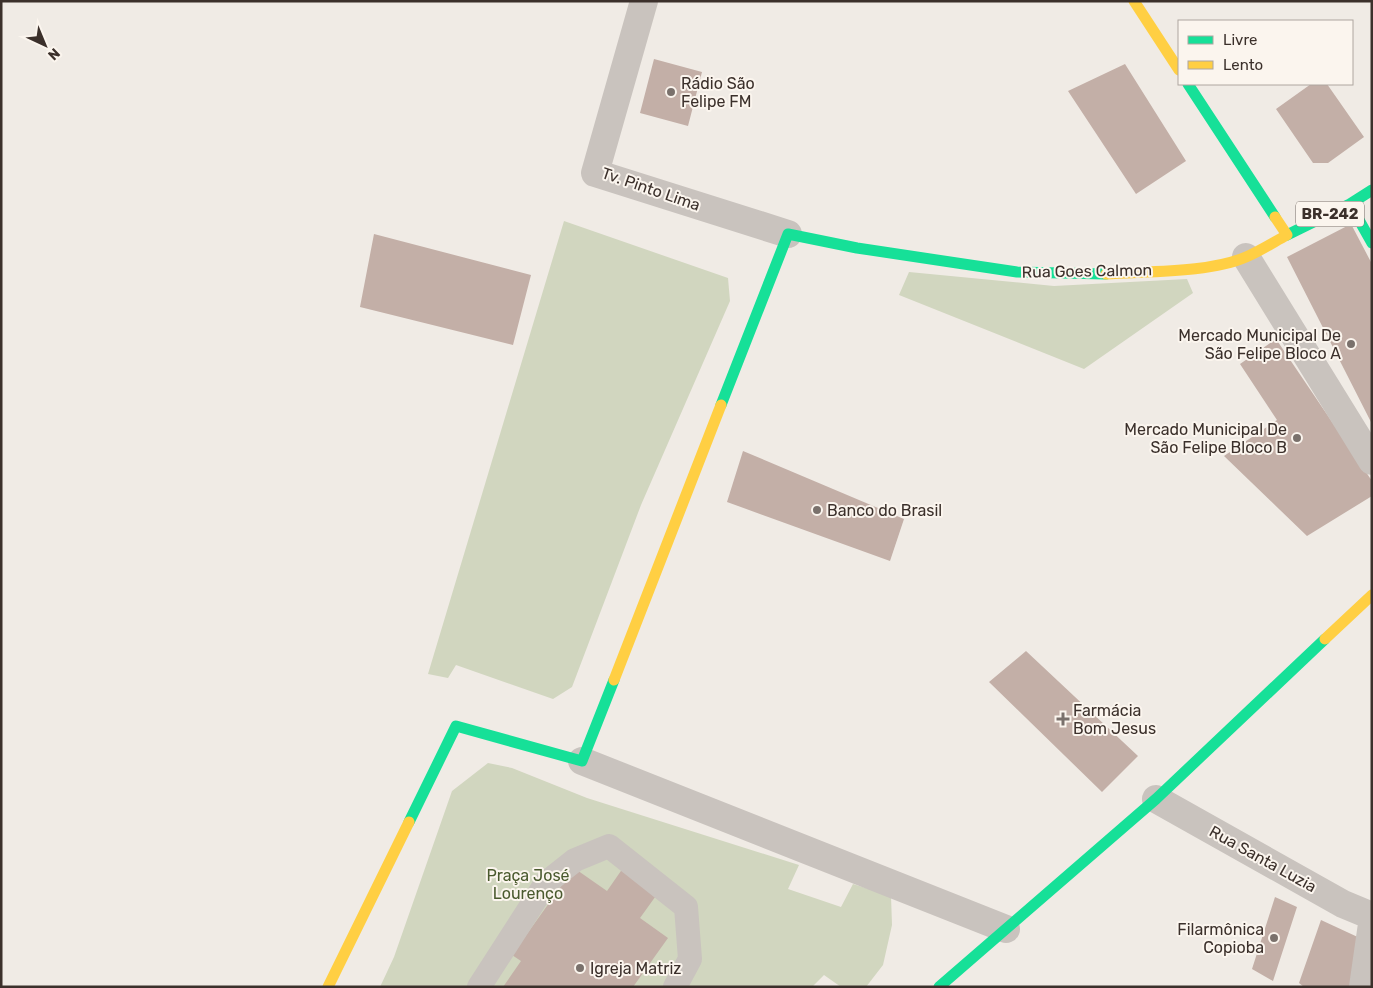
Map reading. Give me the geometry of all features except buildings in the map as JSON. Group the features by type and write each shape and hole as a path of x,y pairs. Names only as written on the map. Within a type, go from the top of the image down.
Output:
{"main road":[{"path":"1134,1 1178,68"},
{"path":"1189,85 1287,235"},
{"name":"Rua Goes Calmon","path":"788,234 857,248 1017,272 1099,274 1182,269 1224,263 1246,257 1350,204 1372,190"},
{"path":"1350,204 1372,243"},
{"path":"328,987 456,726 582,761 788,234"},
{"path":"939,987 1156,799 1372,595"}],"street":[{"name":"Tv. Pinto Lima","path":"644,1 595,173 788,234"},
{"path":"1246,257 1372,461"},
{"path":"582,761 1006,928"},
{"name":"Rua Santa Luzia","path":"1156,799 1343,904 1372,916"},
{"path":"1363,987 1372,924"}],"lane":[{"path":"478,987 546,883 575,860 609,846 686,907 690,959 675,987"}],"green space":[{"path":"564,221 728,278 730,301 641,505 572,687 553,699 456,665 448,678 428,674"},
{"path":"909,272 1054,286 1187,279 1193,293 1084,369 899,295"},
{"name":"Praça José Lourenço","path":"488,763 512,768 587,798 799,865 788,889 841,907 853,884 891,896 892,925 883,965 866,987 841,987 824,975 812,987 380,987 394,957 452,791"}],"traffic: fast":[{"path":"1189,85 1275,217"},
{"path":"1287,235 1350,204 1372,190"},
{"path":"1350,204 1372,243"},
{"path":"721,405 788,234 857,248 1017,272 1106,274"},
{"path":"939,987 1156,799 1325,639"},
{"path":"409,822 456,726 582,761 614,680"}],"traffic: slow":[{"path":"1134,1 1178,68"},
{"path":"1106,274 1196,269 1246,257 1287,235 1275,217"},
{"path":"614,680 721,405"},
{"path":"1325,639 1372,595"},
{"path":"328,987 409,822"}],"place":[{"name":"Rádio São Felipe FM","path":"671,92"},
{"name":"Mercado Municipal De São Felipe Bloco A","path":"1351,344"},
{"name":"Mercado Municipal De São Felipe Bloco B","path":"1297,438"},
{"name":"Banco do Brasil","path":"817,510"},
{"name":"Farmácia Bom Jesus","path":"1063,719"},
{"name":"Filarmônica Copioba","path":"1274,938"},
{"name":"Igreja Matriz","path":"580,968"}]}
